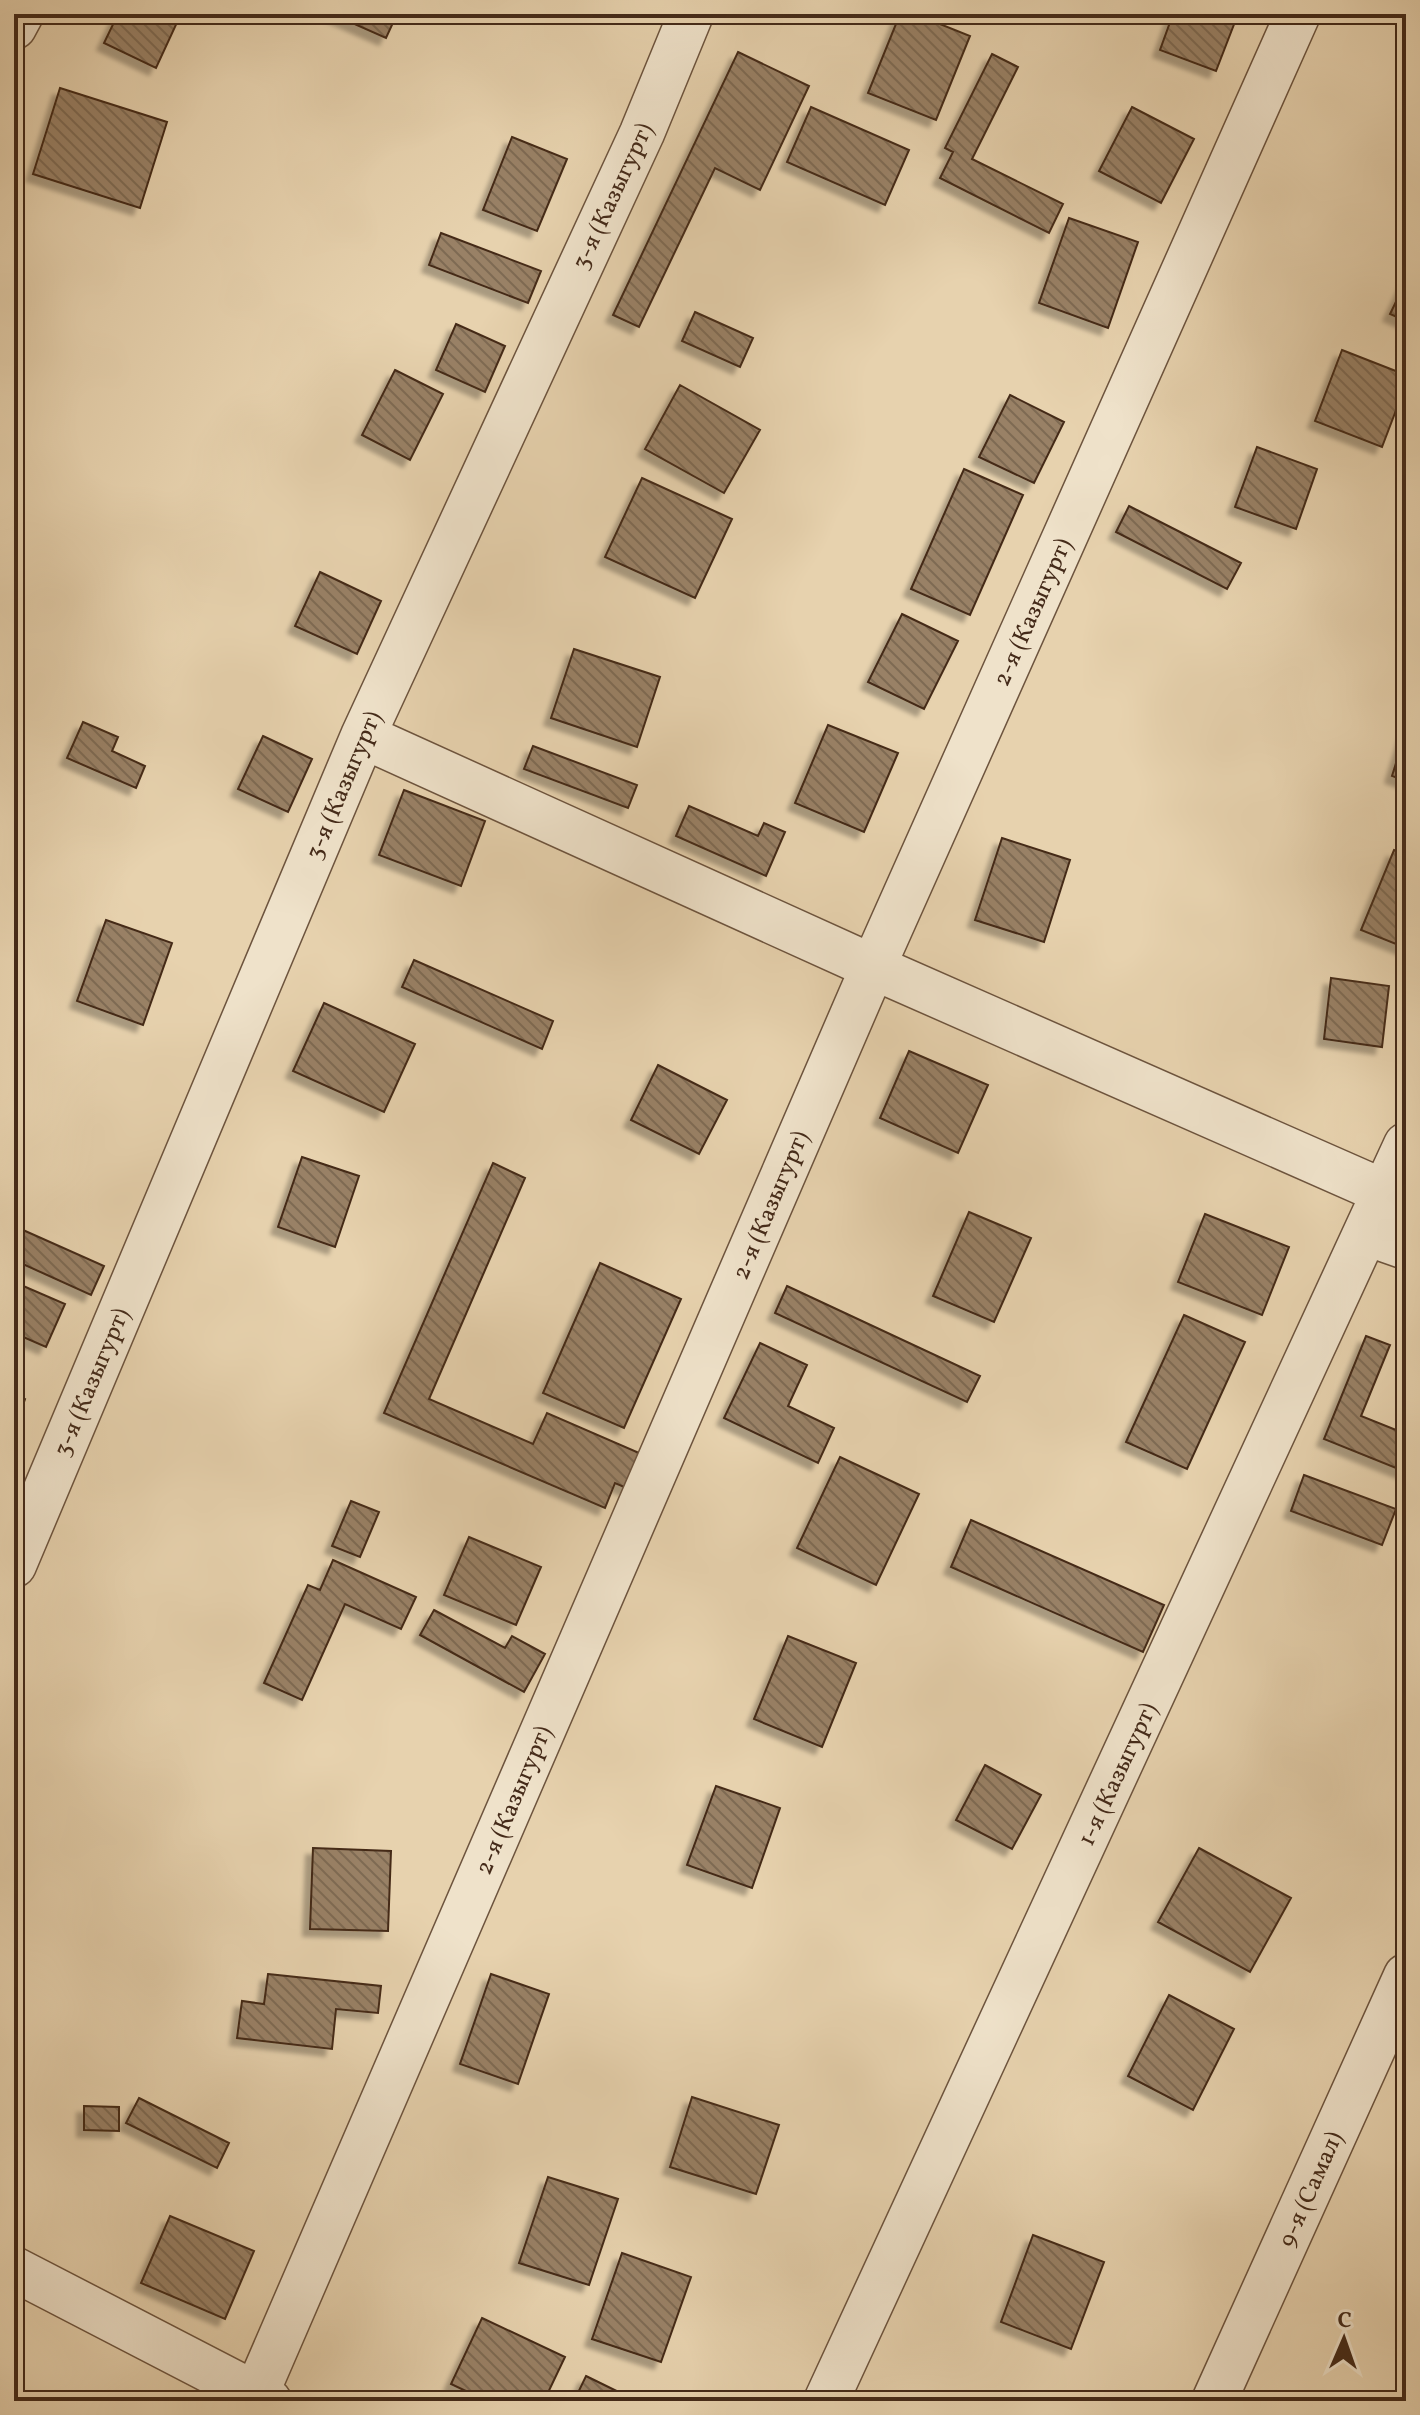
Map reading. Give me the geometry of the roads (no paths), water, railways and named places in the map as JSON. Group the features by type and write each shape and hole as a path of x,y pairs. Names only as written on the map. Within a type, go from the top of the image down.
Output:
{"street":[{"path":"14,27 21,14"},
{"name":"3-я (Казыгурт)","path":"14,1565 363,736 642,133 691,14"},
{"name":"2-я (Казыгурт)","path":"259,2399 873,967 1298,14"},
{"path":"363,736 873,967 1384,1192"},
{"name":"1-я (Казыгурт)","path":"826,2401 1406,1145"},
{"path":"1366,1233 1406,1247"},
{"name":"9-я (Самал)","path":"1214,2401 1406,1976"},
{"path":"14,2269 259,2399"}]}
